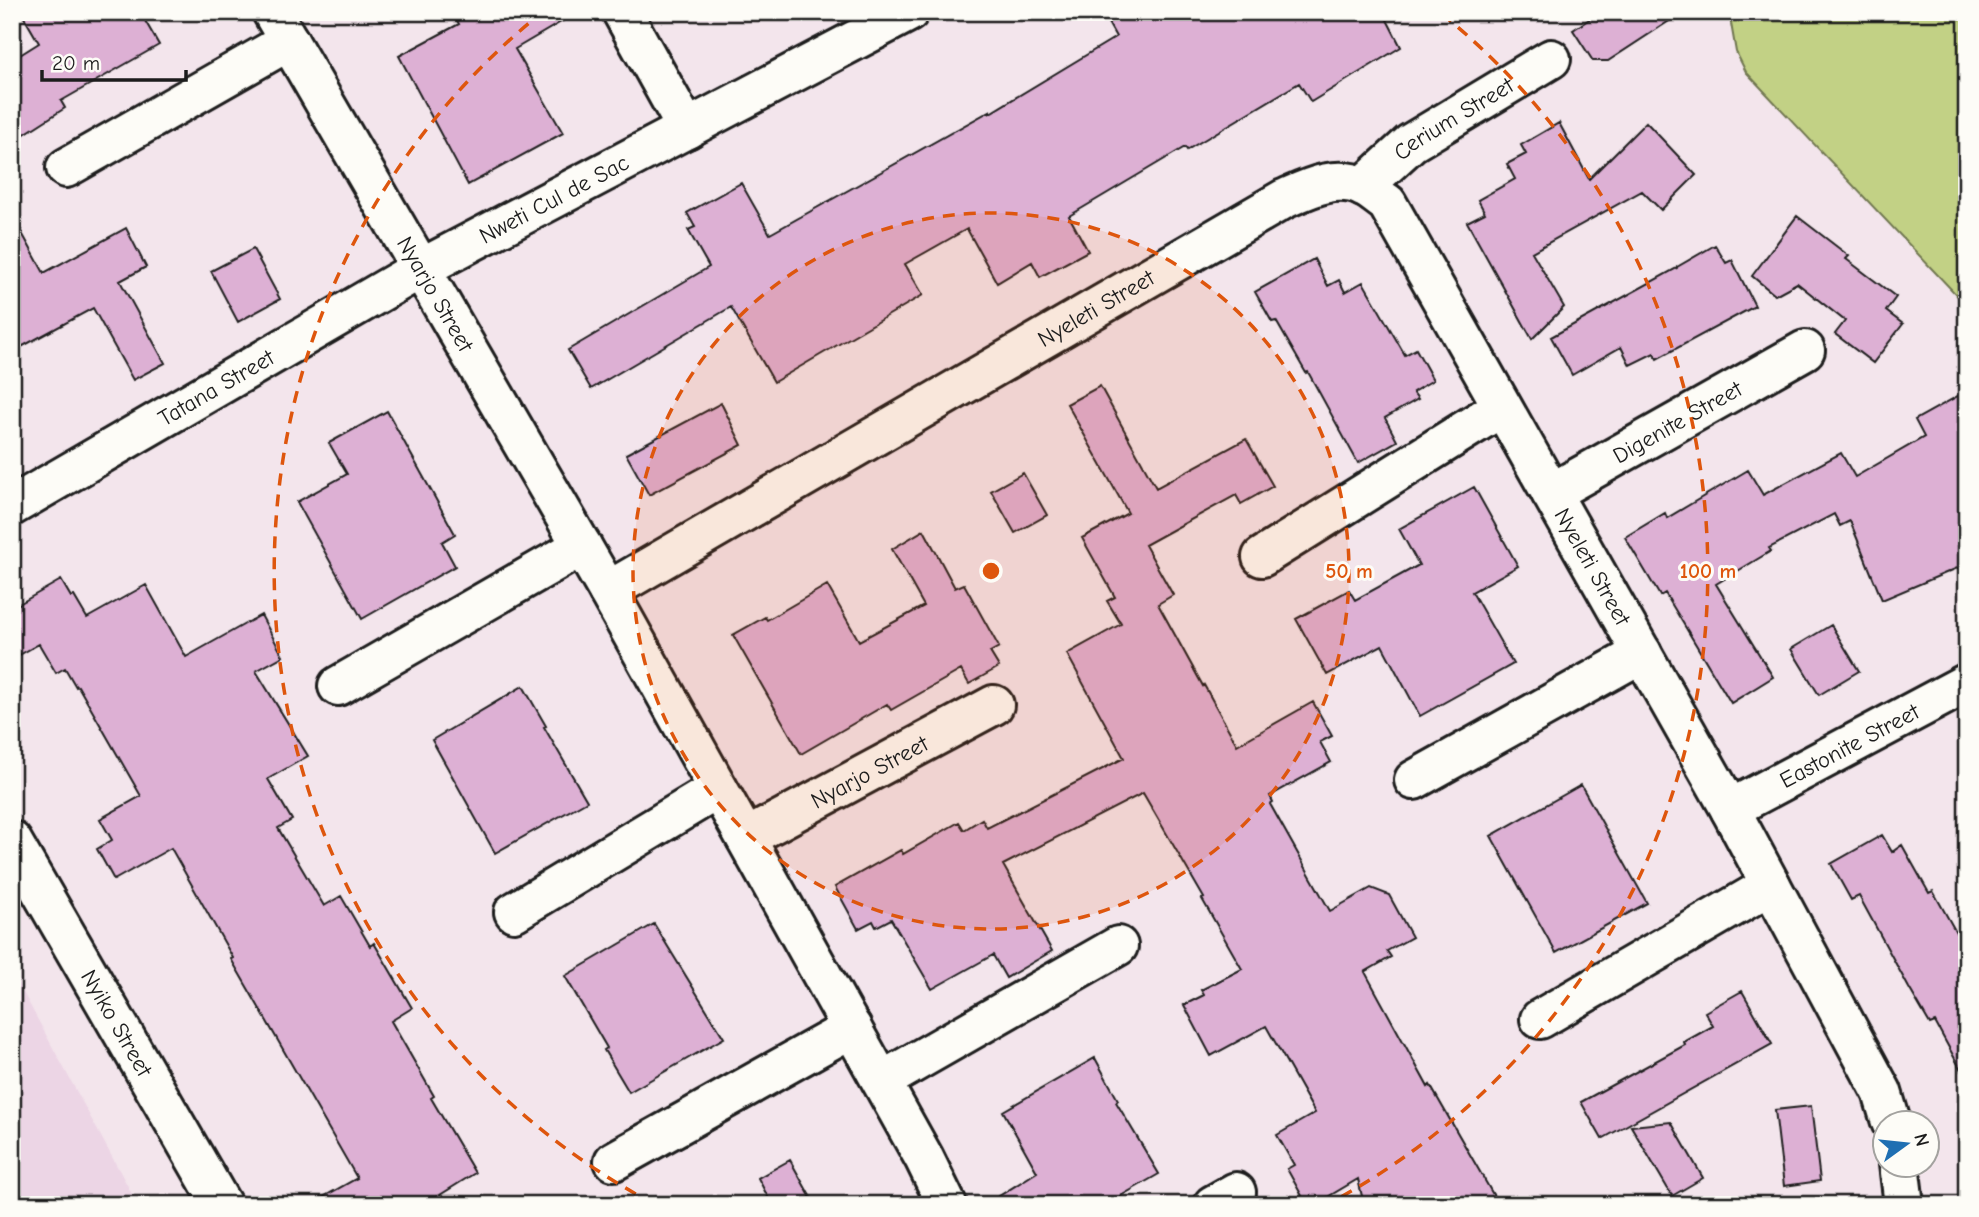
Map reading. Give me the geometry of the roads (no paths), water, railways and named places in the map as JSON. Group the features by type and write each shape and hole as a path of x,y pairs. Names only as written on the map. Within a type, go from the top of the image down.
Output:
{"street":[{"path":"622,12 687,129"},
{"name":"Nweti Cul de Sac","path":"420,269 909,12"},
{"name":"Nyarjo Street","path":"66,168 281,27 608,591 924,1158 947,1205"},
{"name":"Cerium Street","path":"1363,187 1411,143 1551,59"},
{"name":"Nyeleti Street","path":"608,591 1284,199 1318,184 1344,181 1363,187 1387,203 1730,809 1882,1092 1887,1108"},
{"name":"Tatana Street","path":"12,506 420,269"},
{"name":"Digenite Street","path":"1551,493 1805,350"},
{"path":"1262,557 1502,407"},
{"path":"338,686 582,546"},
{"name":"Nyeleti Street","path":"1414,780 1642,653"},
{"name":"Eastonite Street","path":"1730,809 1967,682"},
{"name":"Nyarjo Street","path":"746,838 994,705"},
{"path":"514,912 718,789"},
{"name":"Nyiko Street","path":"12,841 222,1205"},
{"path":"1540,1019 1771,886"},
{"path":"881,1081 1118,946"},
{"path":"614,1161 852,1028"},
{"path":"1901,1178 1904,1205"}]}
